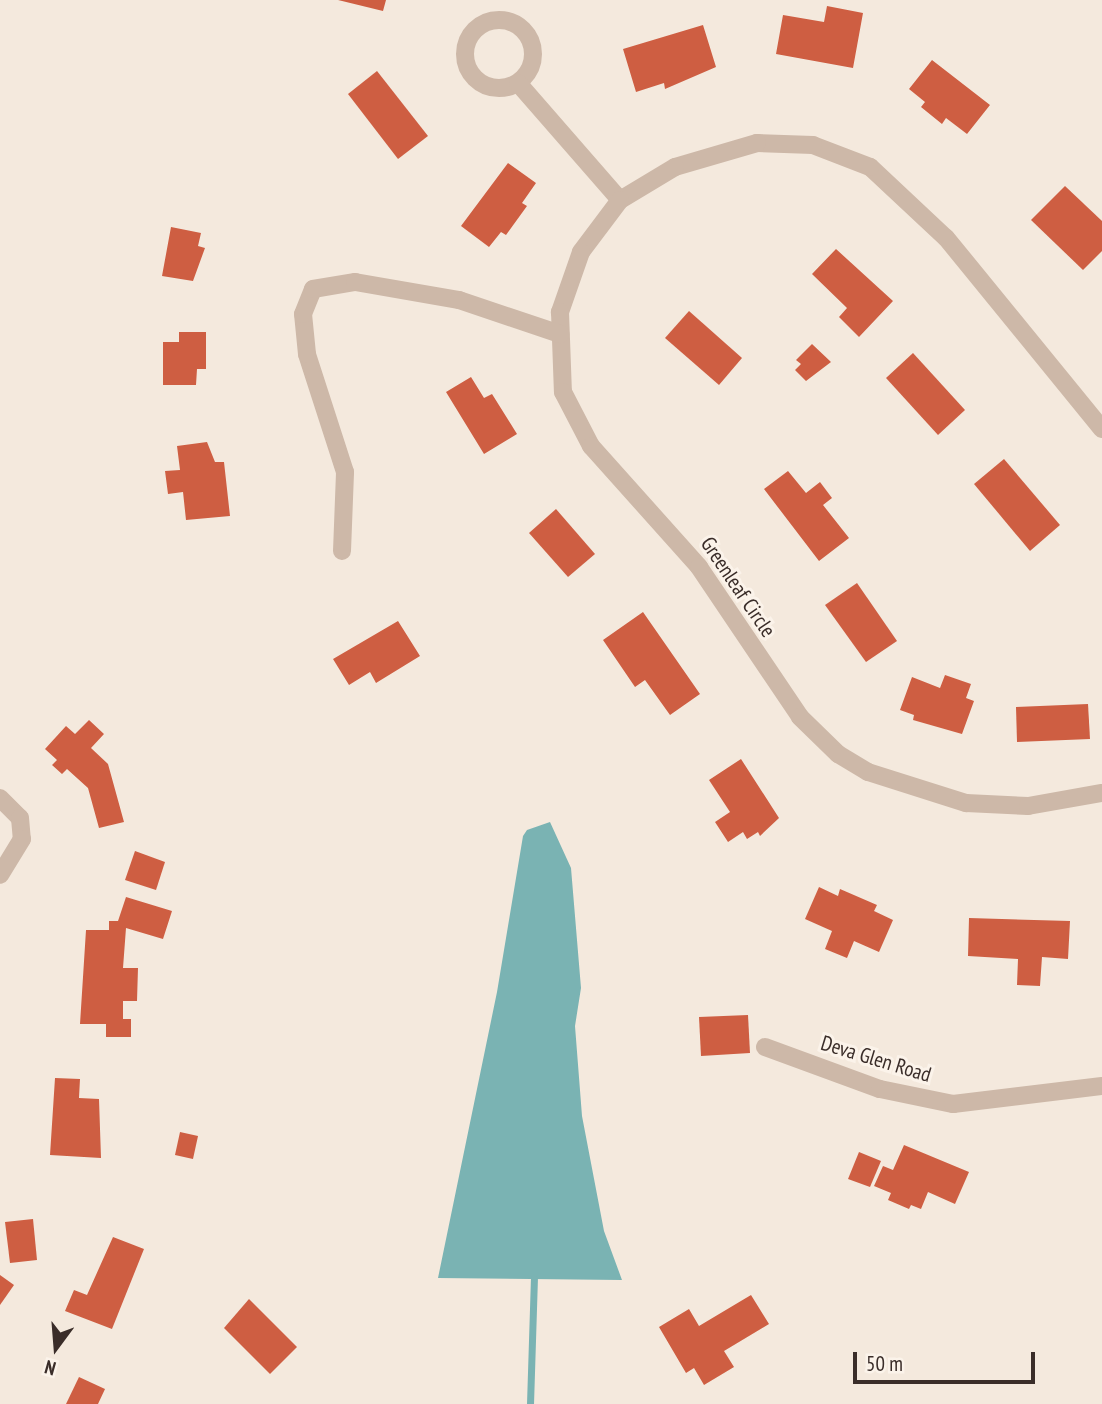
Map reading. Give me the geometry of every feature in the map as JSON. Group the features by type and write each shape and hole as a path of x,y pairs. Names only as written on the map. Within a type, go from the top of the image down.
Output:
{"street":[{"path":"518,83 620,201"},
{"name":"Greenleaf Circle","path":"1102,429 946,238 870,167 813,145 757,143 675,167 620,201 581,252 560,312 563,392 591,446 699,567 800,717 838,754 869,772 966,803 1028,806 1102,793"},
{"path":"342,551 345,471 307,354 303,314 313,289 355,282 459,300 561,334"},
{"path":"0,798 20,818 22,839 0,875"},
{"name":"Deva Glen Road","path":"765,1047 880,1089 953,1104 1102,1086"}],"water":[{"path":"550,822 571,868 581,988 575,1026 582,1116 604,1231 622,1280 438,1278 497,992 523,836 527,830"}],"building":[{"path":"338,0 386,0 383,11"},
{"path":"827,6 863,13 853,68 776,54 783,15 824,22"},
{"path":"703,25 716,67 665,89 664,83 636,92 623,49"},
{"path":"932,60 990,105 967,134 946,118 942,124 921,107 925,102 909,89"},
{"path":"377,71 428,136 398,159 348,94"},
{"path":"508,163 536,183 522,203 527,206 506,235 501,232 489,247 461,226"},
{"path":"1065,186 1102,221 1102,251 1083,270 1031,220"},
{"path":"171,227 201,233 198,246 205,248 193,281 162,276"},
{"path":"836,249 893,301 859,337 839,317 847,308 812,274"},
{"path":"689,311 742,358 719,385 665,338"},
{"path":"179,332 206,332 206,369 197,369 196,385 163,385 163,342 179,342"},
{"path":"812,344 831,362 806,381 795,370 801,364 796,360"},
{"path":"913,353 965,410 938,435 886,378"},
{"path":"471,377 484,398 492,394 517,434 484,454 446,392"},
{"path":"207,442 215,462 224,462 230,516 186,520 183,492 168,494 165,471 180,470 177,446"},
{"path":"1004,459 1060,525 1030,551 974,484"},
{"path":"788,471 806,493 820,482 832,498 823,505 849,538 819,561 764,489"},
{"path":"556,509 595,554 568,577 529,533"},
{"path":"857,583 897,641 866,662 825,605"},
{"path":"643,612 700,694 670,715 645,680 635,687 603,640"},
{"path":"398,621 420,656 376,683 370,672 349,685 333,659"},
{"path":"945,675 971,684 966,698 974,701 962,734 913,720 914,715 900,710 912,677 940,688"},
{"path":"1088,704 1090,739 1017,742 1016,707"},
{"path":"89,720 104,734 91,748 108,764 124,822 99,828 88,788 67,769 62,774 52,765 57,760 45,749 66,726 75,734"},
{"path":"741,759 779,818 760,836 758,832 747,839 743,832 728,842 715,822 730,812 709,780"},
{"path":"135,851 165,862 156,890 125,880"},
{"path":"819,887 838,896 840,889 877,905 874,911 893,920 879,952 854,941 847,958 825,949 832,931 805,919"},
{"path":"126,897 172,911 163,939 126,928 123,968 138,968 137,1001 123,1001 123,1019 131,1019 131,1037 106,1037 106,1024 80,1024 86,930 109,930 109,921 118,921"},
{"path":"969,918 1070,921 1068,959 1042,957 1040,986 1017,985 1018,959 968,956"},
{"path":"748,1015 750,1053 701,1056 699,1017"},
{"path":"55,1078 80,1079 79,1098 99,1099 101,1158 50,1155"},
{"path":"180,1132 198,1136 193,1159 175,1155"},
{"path":"904,1145 969,1172 955,1204 928,1192 921,1209 911,1205 909,1209 888,1200 891,1193 874,1186 883,1166 893,1170"},
{"path":"859,1152 881,1161 870,1187 848,1179"},
{"path":"33,1219 37,1260 10,1263 5,1222"},
{"path":"113,1237 144,1249 112,1329 65,1311 74,1290 87,1295"},
{"path":"0,1275 14,1285 0,1305"},
{"path":"751,1295 769,1324 724,1351 734,1367 704,1385 694,1368 686,1373 659,1327 689,1309 699,1326"},
{"path":"249,1299 297,1347 270,1374 224,1328"},
{"path":"79,1377 105,1389 98,1404 66,1404"}],"waterway":[{"path":"530,1404 534,1279"}]}
